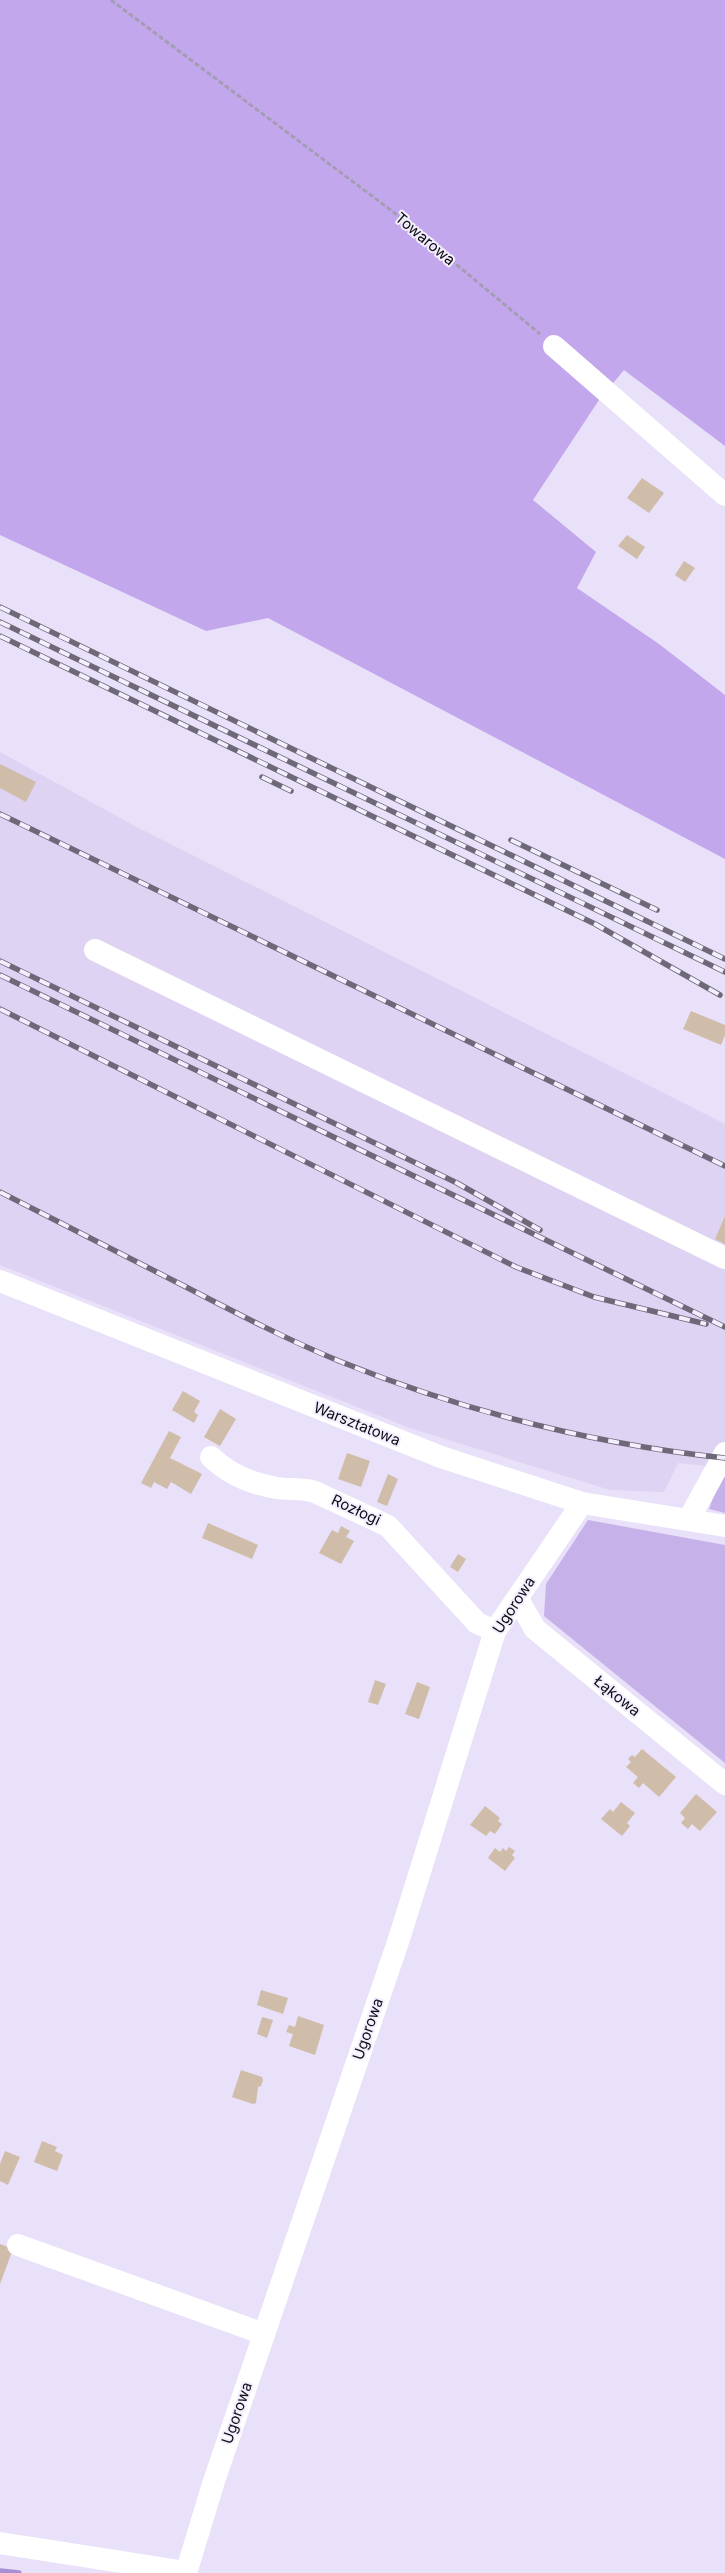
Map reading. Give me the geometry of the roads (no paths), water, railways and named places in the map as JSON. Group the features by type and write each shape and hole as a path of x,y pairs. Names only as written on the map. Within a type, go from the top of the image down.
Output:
{"street":[{"path":"554,346 725,495"},
{"path":"95,950 725,1258"},
{"name":"Warsztatowa","path":"0,1281 441,1457 582,1502 725,1526"},
{"path":"689,1520 725,1453"},
{"name":"Rozłogi","path":"211,1458 226,1472 235,1476 276,1488 302,1488 315,1492 388,1526 477,1623 495,1631"},
{"name":"Ugorowa","path":"186,2572 214,2481 396,1947 495,1631 582,1502"},
{"name":"Łąkowa","path":"518,1599 535,1629 725,1784"},
{"path":"18,2244 264,2334"},
{"path":"0,2543 186,2572"}],"waterway":[{"path":"0,2571 19,2573"}],"railway":[{"path":"0,607 725,959"},
{"path":"0,622 725,972"},
{"path":"0,636 595,924 720,995"},
{"path":"262,777 291,791"},
{"path":"0,814 725,1166"},
{"path":"511,840 657,910"},
{"path":"0,961 457,1183 540,1230"},
{"path":"0,975 725,1327"},
{"path":"0,1009 516,1267 594,1297 706,1324"},
{"path":"0,1192 282,1336 386,1379 481,1410 529,1423 626,1444 725,1458"}]}
